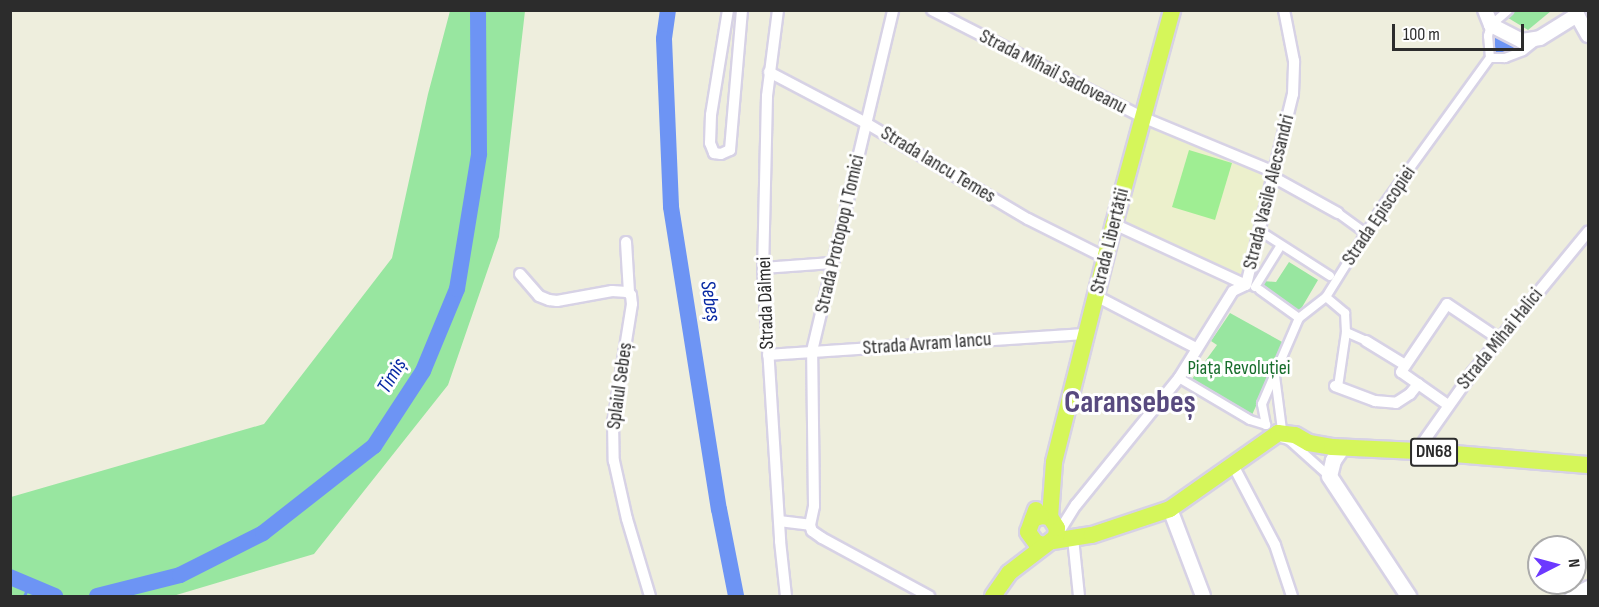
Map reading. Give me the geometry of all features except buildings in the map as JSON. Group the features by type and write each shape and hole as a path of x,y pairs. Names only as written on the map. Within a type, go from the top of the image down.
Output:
{"main road":[{"name":"Strada Libertății","path":"1010,573 1051,473 1114,224 1172,10"},
{"name":"DN68","path":"1282,433 1295,435 1310,443 1342,447 1588,465"},
{"path":"1060,533 1041,516 1031,526 1032,540 1170,509 1186,501 1268,438 1282,433"},
{"path":"1342,447 1333,460 1329,476 1408,597"},
{"name":"Strada Libertății","path":"1051,473 1060,533"},
{"path":"993,597 1010,573 1060,533"},
{"path":"1573,597 1588,588"}],"street":[{"path":"728,10 711,115 710,143 714,153 721,154 730,150 742,10"},
{"name":"Strada Dâlmei","path":"778,10 769,72 763,268 786,597"},
{"name":"Strada Protopop I Tomici","path":"810,525 814,506 812,351 893,10"},
{"name":"Strada Mihail Sadoveanu","path":"932,10 1142,117 1274,174 1338,213"},
{"name":"Strada Vasile Alecsandri","path":"1060,533 1076,505 1179,378 1233,291 1254,287 1260,231 1290,111 1295,75 1284,10"},
{"path":"1487,15 1508,10"},
{"path":"1487,15 1490,58 1505,58 1523,51 1580,13 1588,35"},
{"path":"1487,15 1522,41 1540,38"},
{"name":"Strada Episcopiei","path":"1179,378 1250,420 1266,425 1262,404 1299,318 1326,297 1366,233 1490,58"},
{"name":"Strada Iancu Temes","path":"769,72 866,123 1028,219 1106,258"},
{"path":"1338,213 1366,233"},
{"path":"1114,224 1254,287 1299,318"},
{"path":"1260,231 1330,276"},
{"name":"Strada Mihai Halici","path":"1417,451 1448,405 1499,339 1588,232"},
{"name":"Splaiul Sebeș","path":"626,242 629,293 632,304 613,422 614,461 627,519 650,597"},
{"path":"1254,287 1281,245"},
{"path":"763,268 832,263"},
{"path":"520,274 539,296 549,300 557,301 612,291 629,293"},
{"path":"1096,296 1196,348"},
{"path":"1326,297 1345,313 1346,332 1337,386 1376,401 1396,403 1404,400 1418,384"},
{"path":"1403,369 1447,303 1499,339"},
{"path":"1346,332 1366,341 1403,369 1418,384 1448,405"},
{"name":"Strada Avram Iancu","path":"768,355 1086,334"},
{"path":"1275,375 1282,438 1290,441 1329,476"},
{"path":"1233,465 1275,545 1292,597"},
{"path":"1170,509 1203,597"},
{"path":"779,521 810,525 812,531 822,538 929,597"},
{"path":"1060,533 1079,597"}],"shaded area":[{"path":"1142,117 1274,172 1246,285 1114,224"}],"green space":[{"path":"1495,10 1551,11 1528,30"},
{"path":"450,11 525,11 499,237 448,385 314,554 173,596 11,596 11,497 264,424 392,258 428,94"},
{"path":"1189,150 1232,163 1215,220 1172,207"},
{"path":"1289,262 1318,280 1298,314 1259,287 1263,281 1276,282"},
{"name":"Piața Revoluției","path":"1230,313 1284,343 1252,415 1192,379 1217,345 1211,341"}],"water":[{"path":"1500,32 1518,43 1518,47 1500,56 1495,53 1495,35"}],"waterway":[{"name":"Timiș","path":"97,596 180,575 263,533 374,446 423,371 457,289 479,154 478,10"},
{"name":"Sebeș","path":"668,10 664,39 671,207 719,509 736,596"},
{"name":"Timiș","path":"10,577 55,596"},
{"path":"24,596 29,585"}],"district":[{"name":"Caransebeș","path":"1130,403"}]}
